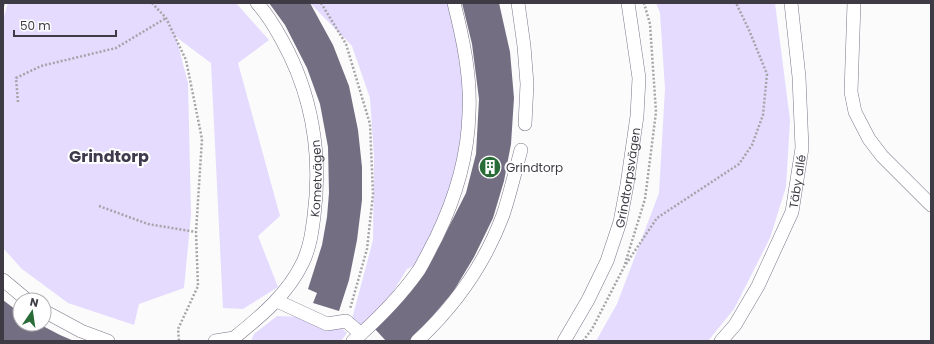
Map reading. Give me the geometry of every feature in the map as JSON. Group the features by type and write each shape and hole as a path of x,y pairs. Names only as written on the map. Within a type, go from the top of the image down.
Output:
{"street":[{"name":"Kometvägen","path":"215,341 235,339 277,301 293,279 303,262 311,239 318,187 317,162 312,122 301,80 276,29 256,3"},
{"path":"277,301 327,324 346,322 357,338 395,300 420,268 443,224 457,185 468,135 469,91 465,51 454,3"},
{"path":"518,3 524,46 527,84 525,124"},
{"name":"Grindtorpsvägen","path":"564,341 588,300 607,261 620,222 637,116 639,78 628,3"},
{"name":"Täby allé","path":"722,341 735,325 758,286 792,212 802,148 799,77 791,3"},
{"path":"854,3 850,92 855,112 869,139 882,156 931,205"},
{"path":"417,341 444,314 472,277 495,234 503,214 521,150"},
{"path":"3,280 17,292"},
{"path":"52,316 81,331 108,341"}],"path":[{"path":"152,3 166,18 186,60 202,139 196,232 198,286 178,329 179,341"},
{"path":"321,3 346,44 370,124 373,194 367,249 346,322"},
{"path":"624,267 657,218 739,164 752,145 763,115 767,74 736,3"},
{"path":"18,102 16,78 41,66 116,48 166,18"},
{"path":"99,206 148,224 196,232"}],"shaded area":[{"path":"8,3 236,3 269,40 238,63 280,216 258,236 278,287 243,309 223,308 211,63 176,37 188,83 191,215 184,288 139,304 134,325 68,303 22,269 3,248 3,20"},
{"path":"310,3 450,3 462,37 467,106 455,178 420,263 407,269 389,298 363,324 356,325 352,319 373,240 374,156 370,98 352,46"},
{"path":"656,3 775,3 790,120 786,187 770,238 734,309 708,341 596,341 617,304 659,193 665,89 660,13"},
{"path":"277,316 330,318 347,333 341,341 251,341 254,334"}],"building":[{"path":"269,3 310,3 333,45 349,86 358,130 362,167 362,200 357,240 349,280 339,311 313,303 317,293 308,289 322,245 327,217 329,193 328,147 320,104 307,68 285,25"},
{"name":"Grindtorp","path":"462,3 499,3 510,52 514,98 511,144 504,181 493,218 474,257 453,292 420,331 409,341 386,341 375,329 432,260 466,193 476,154 479,99 472,44"},
{"path":"3,300 12,307 12,332 52,331 74,341 5,341 3,340"}],"place":[{"name":"Grindtorp","path":"490,167"}],"district":[{"name":"Grindtorp","path":"109,156"}]}
